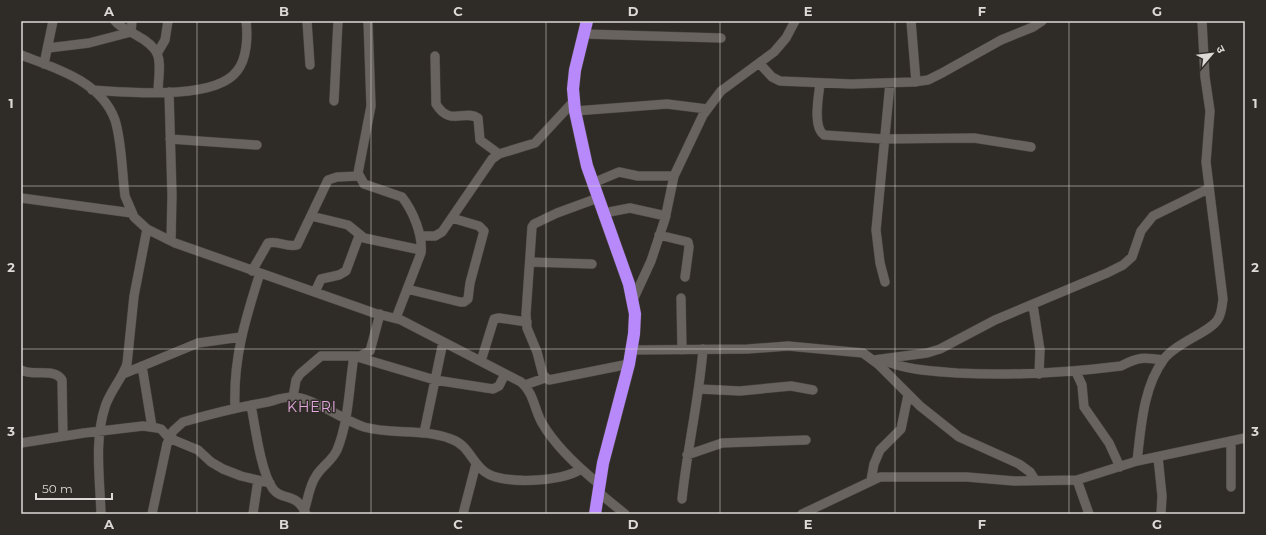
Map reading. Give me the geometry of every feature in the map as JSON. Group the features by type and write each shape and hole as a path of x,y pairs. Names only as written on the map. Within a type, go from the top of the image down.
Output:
{"highway":[{"path":"587,21 575,70 574,106 593,183 629,284 635,314 632,350 598,488 595,514"}],"street":[{"path":"44,64 53,21"},
{"path":"115,21 121,27 150,42 158,52 160,59 158,92"},
{"path":"131,32 132,21"},
{"path":"158,52 165,40 168,21"},
{"path":"92,90 169,92 211,88 220,84 237,72 242,65 245,51 246,21"},
{"path":"307,21 310,65"},
{"path":"334,101 338,21"},
{"path":"368,21 371,106 358,167 359,176 364,184 402,197 421,236 421,250 396,318"},
{"path":"633,300 651,262 666,216 674,176 689,142 707,109 721,91 760,64 774,52 786,38 795,21"},
{"path":"911,21 916,82"},
{"path":"760,64 776,80 820,82 916,82 935,77 1001,40 1033,27 1042,21"},
{"path":"1137,461 1143,410 1153,380 1163,360 1186,341 1216,324 1221,315 1223,299 1208,189 1206,162 1210,111 1205,77 1202,21"},
{"path":"48,48 89,43 131,32"},
{"path":"584,34 721,38"},
{"path":"21,55 70,74 92,90 106,103 114,119 125,196 132,213 147,229 171,241 256,272 396,318 481,361 524,385 531,394 543,424 556,444 625,514"},
{"path":"435,56 436,104 438,108 449,116 473,116 478,118 480,140 499,154"},
{"path":"820,82 817,122 820,133 824,135 884,139 935,140 962,137 1031,147"},
{"path":"885,282 880,263 876,230 890,83"},
{"path":"169,92 172,195 171,241"},
{"path":"421,236 438,235 452,218 492,159 499,154 535,143 574,106 667,104 707,109"},
{"path":"170,139 257,146"},
{"path":"593,183 619,172 638,176 674,176"},
{"path":"236,408 234,383 241,337 256,272 268,243 275,242 292,246 297,245 328,180 332,178 359,176"},
{"path":"878,360 922,354 940,349 995,320 1033,305 1123,265 1132,257 1141,232 1153,216 1208,189"},
{"path":"21,198 132,213"},
{"path":"545,378 526,322 531,229 534,224 557,213 598,198"},
{"path":"604,213 630,208 666,216"},
{"path":"311,216 348,225 359,236 374,241 421,250"},
{"path":"407,289 460,302 464,302 468,299 470,283 484,231 483,228 479,226 452,218"},
{"path":"101,514 99,432 108,400 127,364 134,296 147,229"},
{"path":"659,235 688,242 689,247 685,276"},
{"path":"315,292 321,279 339,275 346,271 359,236"},
{"path":"530,262 592,264"},
{"path":"681,298 682,350"},
{"path":"1033,305 1040,350 1039,374"},
{"path":"293,397 296,380 300,374 316,360 327,355 354,356 366,354 370,351 380,314"},
{"path":"481,361 494,319 499,318 526,322"},
{"path":"123,374 198,343 241,337"},
{"path":"424,433 443,342"},
{"path":"632,350 800,346 863,353 878,360 906,368 986,375 1076,372 1121,366 1137,358 1144,357 1163,360"},
{"path":"682,499 687,455 699,389 703,349"},
{"path":"354,356 435,380 493,389 499,386 505,374"},
{"path":"305,512 312,482 319,472 330,462 337,450 345,419 354,356"},
{"path":"878,360 908,395 959,437 1019,464 1030,472 1035,480"},
{"path":"524,385 545,378 549,380 558,380 629,364"},
{"path":"142,366 152,427"},
{"path":"21,370 31,374 54,373 60,376 62,380 64,436"},
{"path":"1076,372 1082,385 1084,408 1109,443 1120,467"},
{"path":"699,389 740,391 791,386 813,390"},
{"path":"871,480 874,464 880,450 900,429 908,395"},
{"path":"152,514 169,438 177,426 182,422 236,408 293,397 319,406 365,427 381,430 424,433 451,438 461,443 468,450 476,464 491,476 508,480 546,480 581,469"},
{"path":"251,405 263,463 270,483 276,492 298,501 305,512"},
{"path":"21,443 143,426 152,427 161,429 169,438 194,448 223,469 241,476 270,483"},
{"path":"802,514 880,477 898,476 1077,480 1137,461 1245,438"},
{"path":"687,455 722,443 806,440"},
{"path":"1231,442 1231,487"},
{"path":"1158,457 1162,496 1161,514"},
{"path":"463,514 476,464"},
{"path":"254,514 258,480"},
{"path":"1077,480 1089,514"}],"district":[{"name":"KHERI","path":"312,407"}]}
